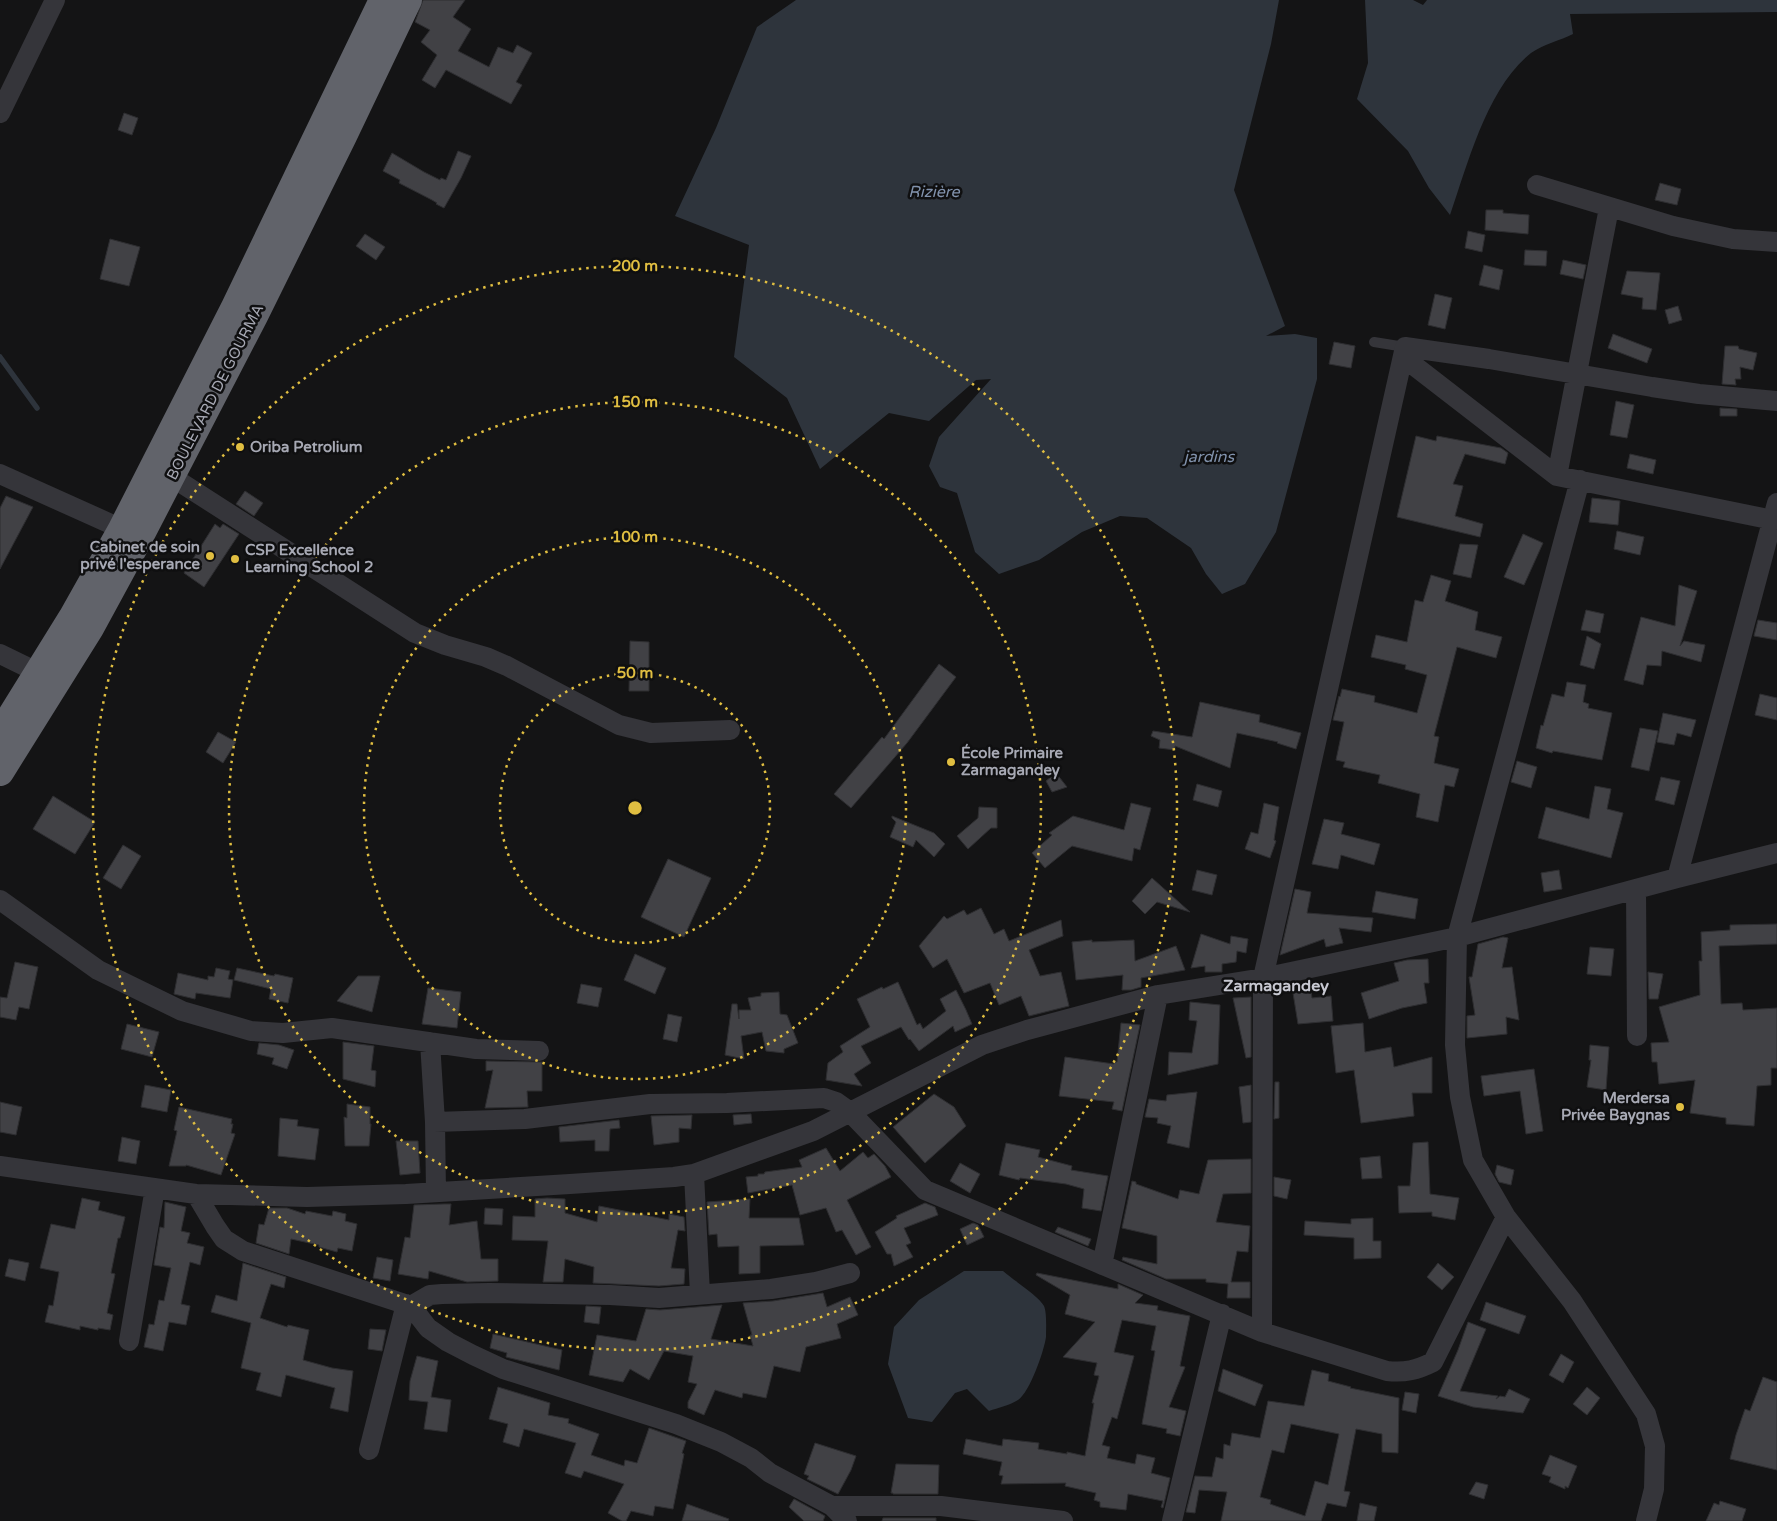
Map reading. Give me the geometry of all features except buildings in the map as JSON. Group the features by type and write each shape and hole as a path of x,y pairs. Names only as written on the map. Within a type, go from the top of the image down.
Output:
{"highway":[{"name":"BOULEVARD DE GOURMA","path":"0,734 72,618 122,529 235,307 383,0"},
{"name":"BOULEVARD DE GOURMA","path":"0,772 90,628 172,477 339,144 408,0"}],"street":[{"path":"0,113 55,0"},
{"path":"1537,185 1673,226 1733,239 1777,242"},
{"path":"1557,476 1610,208"},
{"path":"1404,352 1577,373 1680,391 1777,401"},
{"path":"1404,352 1557,476 1775,511 1677,878"},
{"path":"1262,1332 1263,978 1404,352"},
{"path":"0,474 122,529"},
{"path":"172,477 416,633 507,666 619,725 651,733 730,730"},
{"path":"1580,480 1458,937 1456,1045 1460,1098 1473,1160 1506,1217 1572,1301 1646,1414 1655,1446 1654,1489 1646,1521"},
{"path":"0,654 39,673"},
{"path":"0,1166 196,1194 308,1197 436,1192 674,1177 694,1174 813,1131 982,1045 1027,1030 1158,996 1263,978 1458,937 1777,853"},
{"path":"1636,889 1637,1036"},
{"path":"0,900 98,970 182,1011 251,1031 283,1032 332,1028 476,1049 539,1051"},
{"path":"1102,1264 1158,996"},
{"path":"430,1042 435,1122 436,1192"},
{"path":"435,1122 525,1119 650,1104 727,1103 824,1098 836,1102 850,1112 924,1190 1262,1332 1387,1371 1402,1373 1433,1362 1506,1217"},
{"path":"694,1174 700,1294"},
{"path":"128,1341 156,1188"},
{"path":"196,1194 224,1239 243,1251 409,1305 428,1328 448,1342 503,1369 676,1424 722,1442 751,1458 770,1473 832,1506 847,1521"},
{"path":"369,1450 409,1305 430,1295 610,1295 659,1298 771,1290 816,1282 850,1273"},
{"path":"1172,1521 1222,1314"},
{"path":"832,1506 941,1506 1063,1521"}],"lane":[{"path":"1374,342 1404,352"}],"water":[{"name":"Rizière","path":"796,0 1279,0 1271,44 1234,190 1285,326 1266,336 1295,334 1317,338 1317,379 1276,532 1245,584 1222,594 1206,574 1191,548 1147,518 1120,516 1082,532 1039,560 999,574 975,552 957,493 940,487 929,466 939,437 991,379 976,380 929,421 889,413 820,469 787,398 734,357 749,245 675,216 716,128 757,27"},
{"path":"1365,0 1413,0 1423,5 1427,0 1777,0 1777,12 1570,14 1573,34 1531,53 1502,86 1472,150 1450,215 1429,188 1408,151 1357,99 1368,63"},
{"path":"964,1271 1003,1271 1044,1306 1046,1313 1046,1337 1036,1371 1023,1396 1008,1405 989,1411 967,1389 955,1393 932,1422 908,1418 888,1364 894,1327 919,1300"}],"waterway":[{"path":"0,357 37,408"}],"place":[{"name":"Oriba Petrolium","path":"240,447"},
{"name":"Cabinet de soin privé l'esperance","path":"210,556"},
{"name":"CSP Excellence Learning School 2","path":"235,559"},
{"name":"École Primaire Zarmagandey","path":"951,762"},
{"name":"Merdersa Privée Baygnas","path":"1680,1107"}],"district":[{"name":"Zarmagandey","path":"1276,986"}],"water label":[{"name":"jardins","path":"1209,457"}]}
